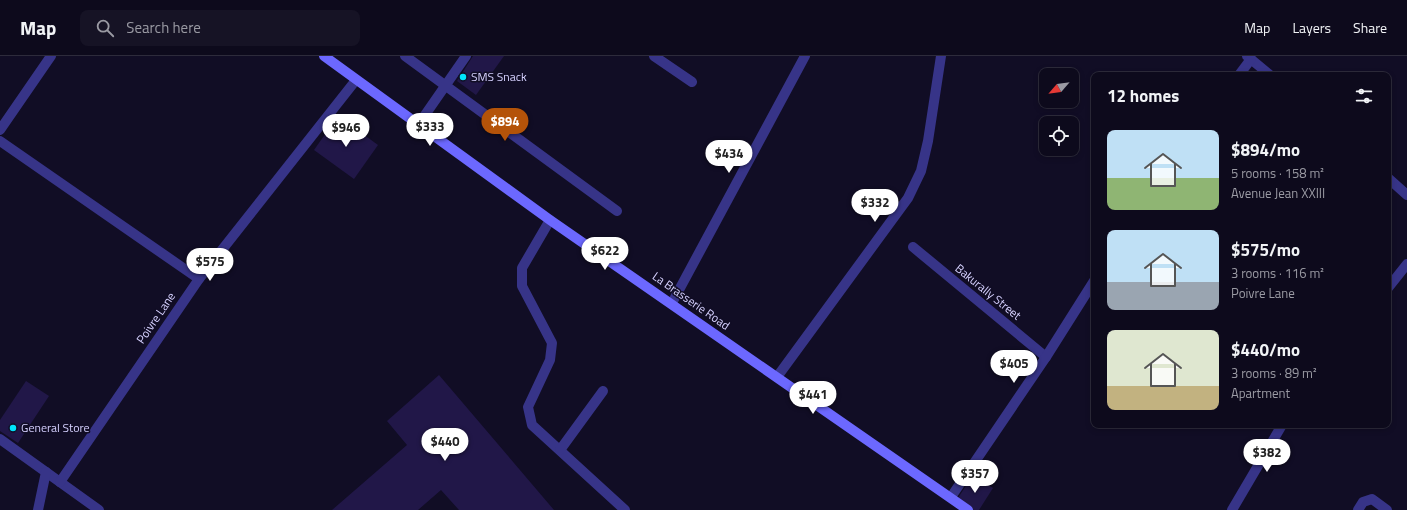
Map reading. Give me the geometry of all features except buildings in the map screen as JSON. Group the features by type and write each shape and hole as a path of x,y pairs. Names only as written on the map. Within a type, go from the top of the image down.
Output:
{"main road":[{"name":"La Brasserie Road","path":"324,56 550,220 672,303 968,510"}],"street":[{"path":"0,130 51,56"},
{"path":"406,56 617,211"},
{"path":"418,125 466,56"},
{"path":"654,56 692,82"},
{"path":"672,303 805,56"},
{"path":"778,377 908,198 923,164 941,56"},
{"path":"1241,72 1249,57 1266,72"},
{"name":"Poivre Lane","path":"60,482 199,278 356,80"},
{"path":"0,141 199,278"},
{"path":"1391,181 1407,195"},
{"path":"550,220 522,268 522,286 552,343 550,360 528,407 532,425 625,510"},
{"name":"Bakurally Street","path":"913,247 1046,357"},
{"path":"1391,284 1407,264"},
{"path":"951,497 1046,357 1091,286"},
{"path":"560,450 603,391"},
{"path":"1232,510 1280,428"},
{"path":"0,439 99,510"},
{"path":"38,510 46,472"},
{"path":"1358,510 1363,502 1372,499 1387,510"}],"place":[{"name":"SMS Snack","path":"463,77"},
{"name":"General Store","path":"13,428"}]}
